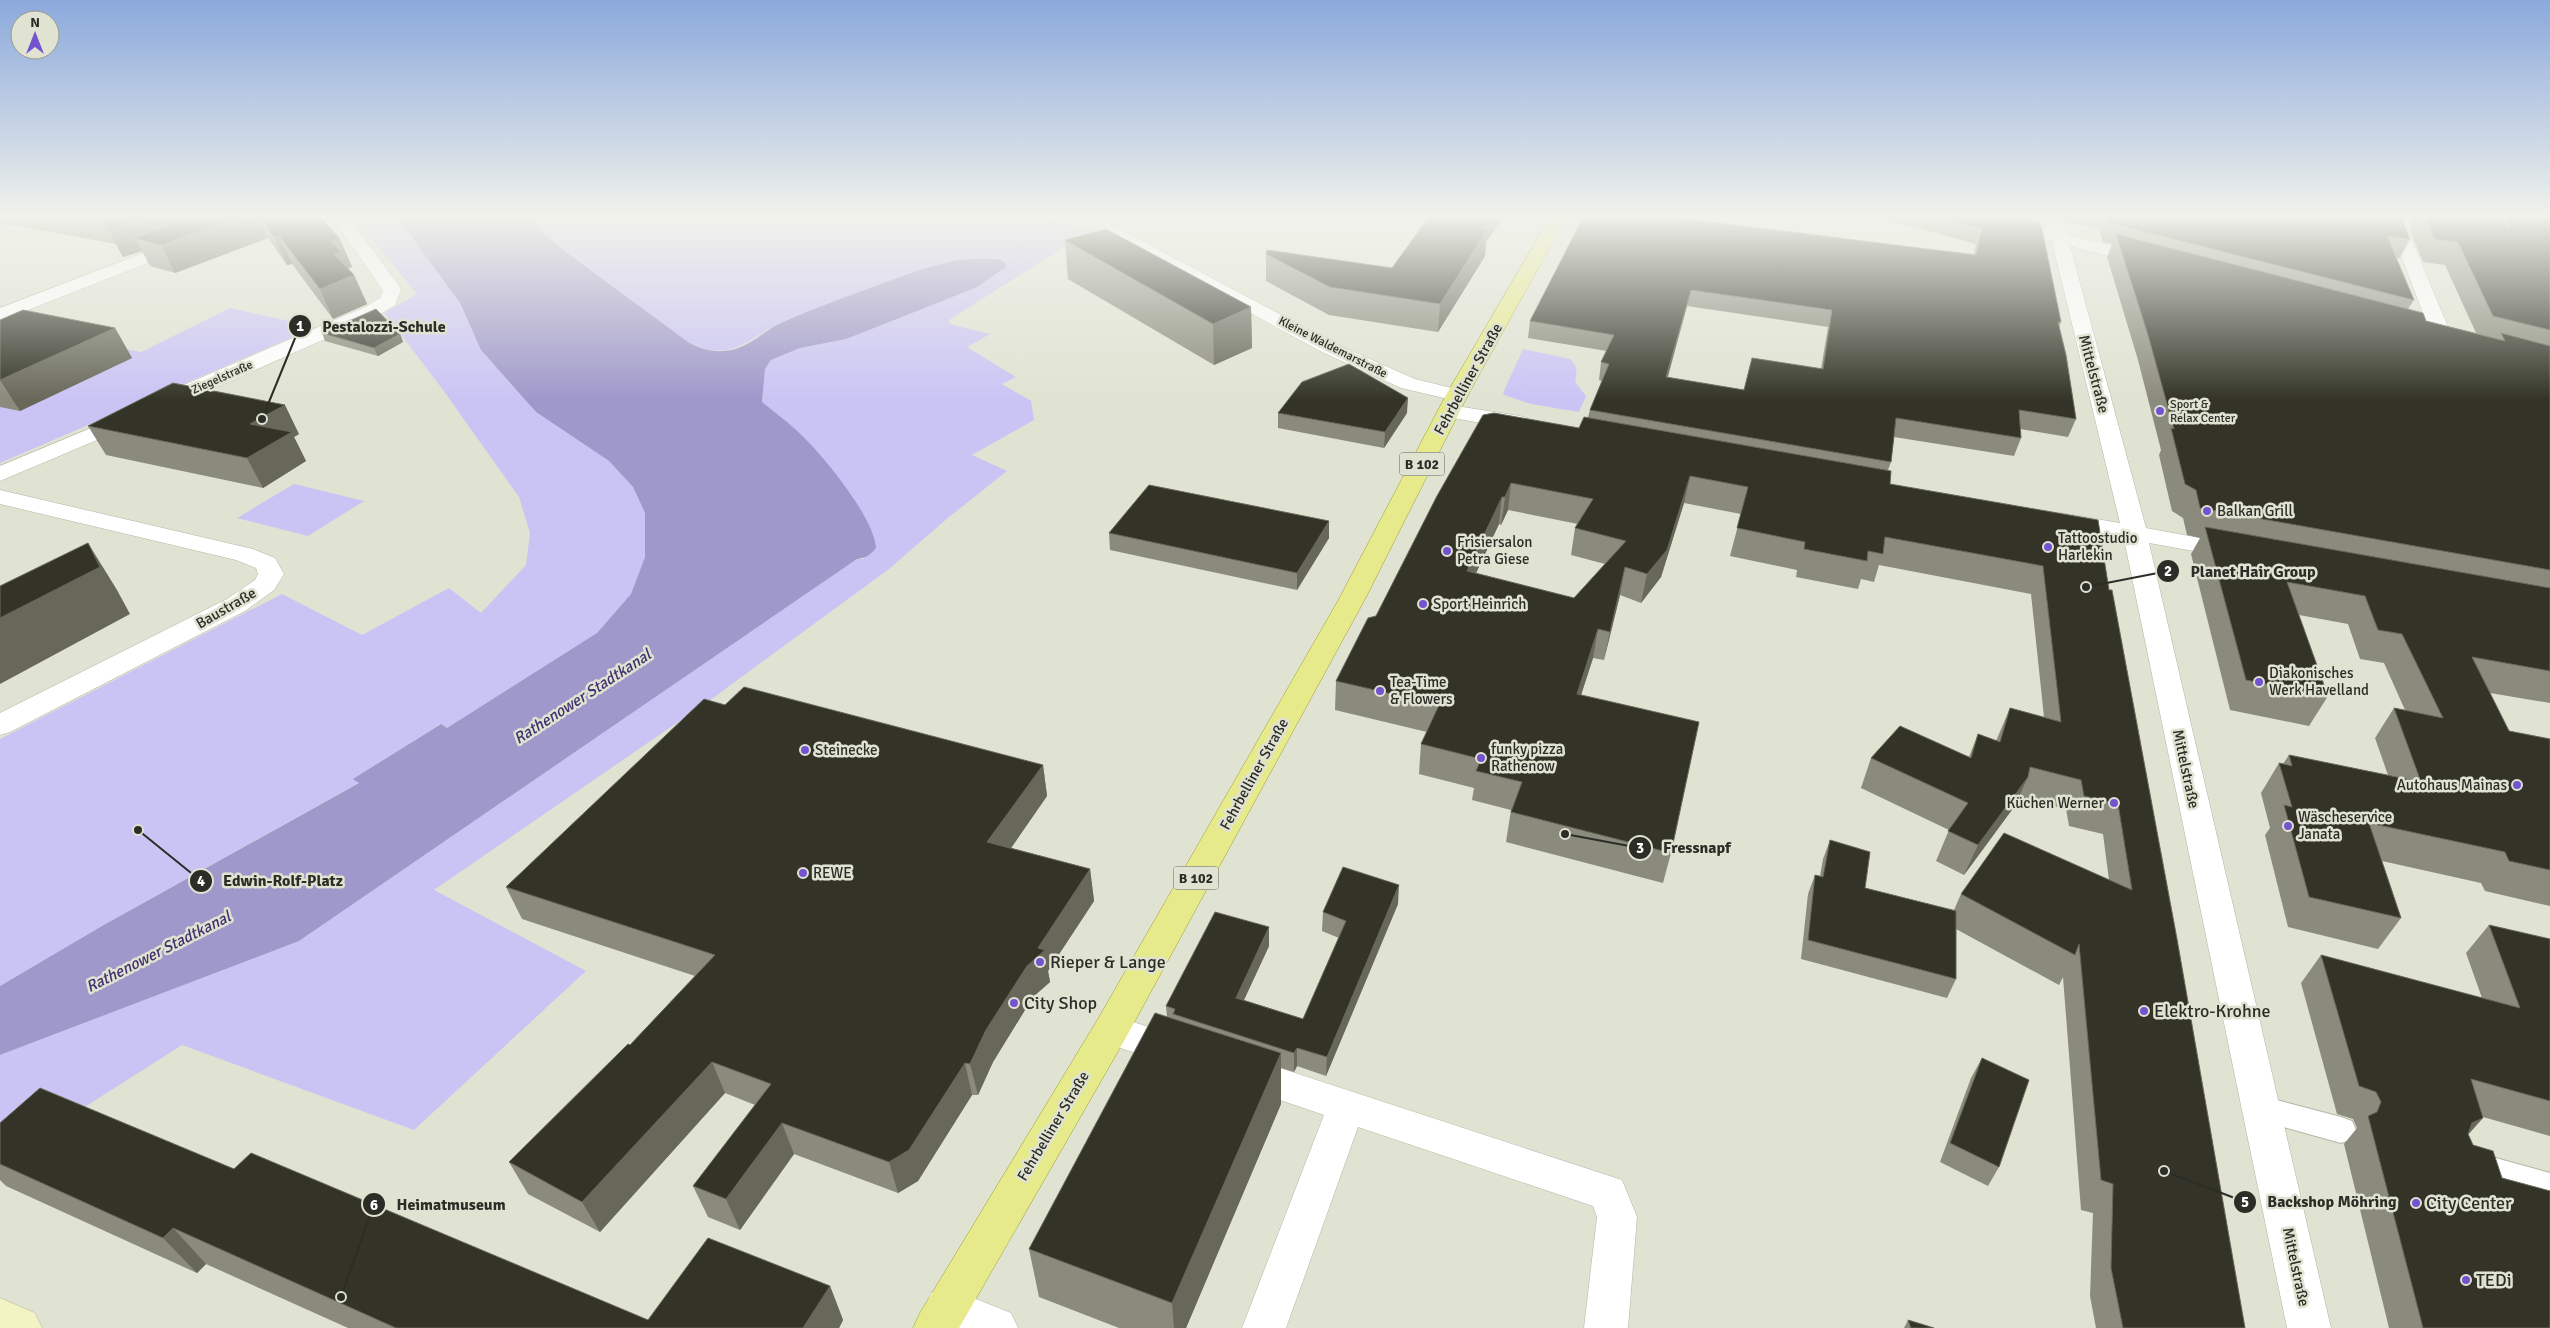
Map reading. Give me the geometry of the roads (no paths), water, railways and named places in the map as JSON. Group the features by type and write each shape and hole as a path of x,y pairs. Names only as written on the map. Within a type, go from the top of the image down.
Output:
{"main road":[{"name":"Fehrbelliner Straße","path":"940,1318 1111,1030 1352,599 1453,403 1525,276"},
{"path":"0,1319 20,1328"}],"street":[{"path":"0,315 100,276"},
{"name":"Ziegelstraße","path":"0,474 372,311 388,301 392,290 382,276"},
{"name":"Kleine Waldemarstraße","path":"1196,276 1329,348 1408,384 1453,403 1541,426"},
{"name":"Mittelstraße","path":"2068,276 2135,534 2309,1328"},
{"path":"2422,276 2452,341 2424,334"},
{"name":"Baustraße","path":"0,497 244,554 266,563 271,574 265,585 236,605 0,725"},
{"path":"2043,517 2259,556"},
{"path":"1111,1030 1608,1193 1617,1217 1606,1328"},
{"path":"1264,1328 1347,1106"},
{"path":"940,1318 996,1328"}],"lane":[{"path":"2261,1109 2341,1130"},
{"path":"2459,1161 2550,1187"}],"water":[{"name":"Rathenower Stadtkanal","path":"440,276 598,276 688,342 704,349 725,351 751,342 781,323 836,300 902,276 993,276 977,287 846,339 800,348 771,360 765,369 762,402 787,422 818,452 844,484 866,519 873,535 876,548 870,554 857,559 299,941 0,1055 0,986 102,926 359,783 353,779 441,724 447,728 597,633 631,594 645,557 645,513 633,487 609,461 536,412 481,350 460,303"}],"place":[{"name":"Sport & Relax Center","path":"2160,411"},
{"name":"Pestalozzi-Schule","path":"262,419"},
{"name":"Balkan Grill","path":"2207,511"},
{"name":"Tattoostudio Harlekin","path":"2048,547"},
{"name":"Frisiersalon Petra Giese","path":"1447,551"},
{"name":"Planet Hair Group","path":"2086,587"},
{"name":"Sport Heinrich","path":"1423,604"},
{"name":"Diakonisches Werk Havelland","path":"2259,682"},
{"name":"Tea-Time & Flowers","path":"1380,691"},
{"name":"Steinecke","path":"805,750"},
{"name":"funky pizza Rathenow","path":"1481,758"},
{"name":"Autohaus Mainas","path":"2517,785"},
{"name":"Küchen Werner","path":"2114,803"},
{"name":"Wäscheservice Janata","path":"2288,826"},
{"name":"Edwin-Rolf-Platz","path":"138,830"},
{"name":"Fressnapf","path":"1565,834"},
{"name":"REWE","path":"803,873"},
{"name":"Rieper & Lange","path":"1040,962"},
{"name":"City Shop","path":"1014,1003"},
{"name":"Elektro-Krohne","path":"2144,1011"},
{"name":"Backshop Möhring","path":"2164,1171"},
{"name":"City Center","path":"2416,1203"},
{"name":"TEDi","path":"2466,1280"},
{"name":"Heimatmuseum","path":"341,1297"}]}
